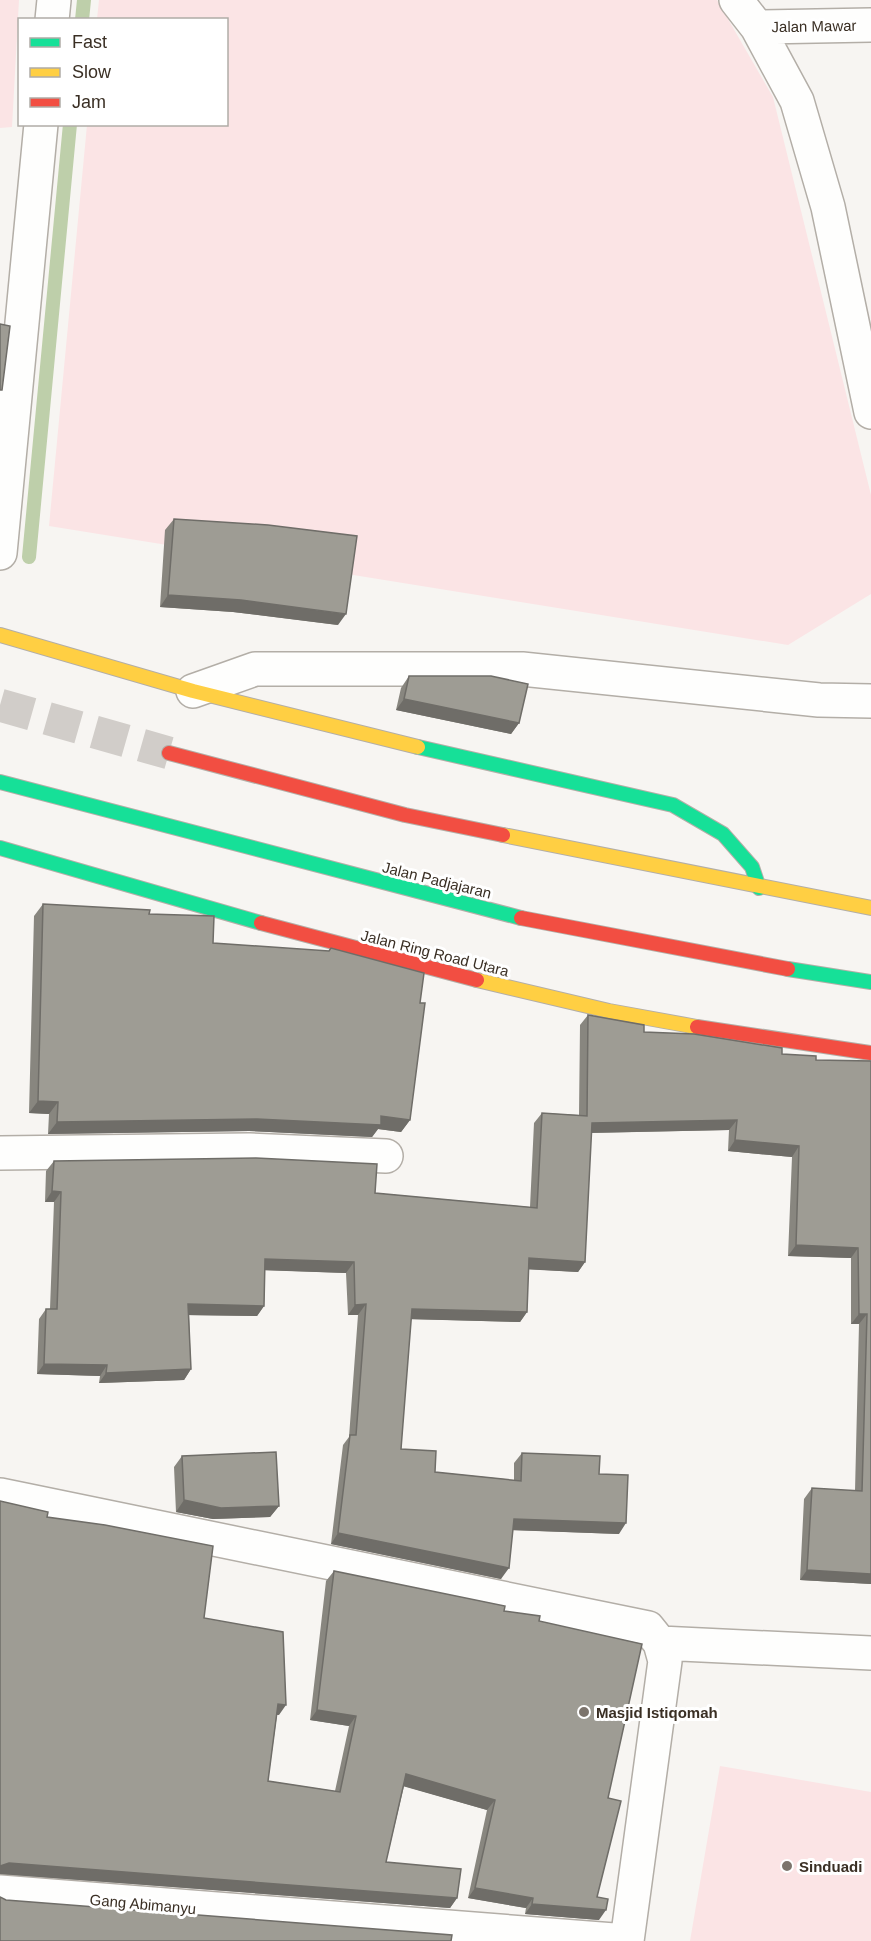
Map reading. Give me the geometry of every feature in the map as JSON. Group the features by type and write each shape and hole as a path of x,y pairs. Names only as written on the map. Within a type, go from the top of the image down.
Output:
{"main road":[{"path":"0,635 193,691 429,750 673,806 723,834 752,867 759,888"},
{"path":"169,753 405,815 759,888 871,908"},
{"name":"Jalan Padjajaran","path":"0,782 536,922 802,972 871,982"},
{"name":"Jalan Ring Road Utara","path":"0,848 374,956 574,1004 779,1040 871,1053"}],"street":[{"path":"52,18 54,0"},
{"path":"736,0 757,27 796,101 825,196 871,412"},
{"name":"Jalan Mawar","path":"757,27 871,25"},
{"path":"0,553 42,126"},
{"path":"193,691 255,669 522,669 819,700 871,701"},
{"path":"0,1153 249,1150 386,1156"},
{"path":"0,1495 648,1628 660,1643 665,1661 627,1941"},
{"path":"660,1643 871,1653"},
{"name":"Gang Abimanyu","path":"0,1893 258,1927 627,1941"}],"shaded area":[{"path":"0,0 19,0 12,127 0,128"},
{"path":"99,0 717,0 773,97 871,495 871,594 788,645 49,526 87,126 228,126 228,18 97,18"},
{"name":"Sinduadi","path":"720,1766 871,1792 871,1941 690,1941"}],"building":[{"path":"0,324 10,326 2,390 0,390"},
{"path":"174,519 268,525 357,536 346,614 241,600 168,595"},
{"path":"409,676 491,676 528,684 519,723 404,699"},
{"path":"43,904 150,910 149,914 214,916 213,943 329,951 331,948 424,973 420,1003 425,1003 410,1120 381,1116 381,1125 257,1119 57,1122 58,1102 38,1101"},
{"path":"588,1015 644,1025 644,1032 694,1034 782,1048 782,1054 816,1056 816,1060 871,1061 871,1574 807,1570 812,1488 862,1491 867,1314 859,1314 858,1248 796,1245 799,1146 735,1140 737,1120 592,1123 585,1262 529,1258 527,1312 412,1309 401,1449 436,1451 435,1472 521,1481 522,1453 600,1456 599,1474 628,1475 626,1523 514,1519 509,1568 338,1533 350,1435 356,1435 366,1304 355,1305 354,1262 265,1259 264,1306 188,1304 191,1369 106,1373 107,1365 44,1364 46,1309 57,1309 61,1192 52,1191 54,1161 256,1158 377,1164 375,1193 537,1208 542,1113 587,1116"},
{"path":"276,1452 279,1506 221,1508 184,1500 182,1456"},
{"path":"0,1501 48,1512 47,1517 105,1525 213,1546 204,1618 283,1632 286,1705 278,1704 268,1781 340,1792 356,1716 317,1710 334,1571 505,1606 504,1611 540,1616 539,1621 642,1644 608,1798 621,1801 597,1897 608,1899 606,1910 532,1904 533,1898 475,1888 495,1800 406,1774 386,1862 461,1869 457,1898 9,1863 0,1866"},
{"path":"0,1897 6,1900 452,1935 451,1941 0,1941"}],"waterway":[{"path":"82,18 84,0"},
{"path":"29,557 70,126"}],"tunnel":[{"path":"0,705 169,753"}],"traffic: fast":[{"path":"418,747 673,805 723,834 752,867 759,888"},
{"path":"0,782 521,918"},
{"path":"0,848 261,923"},
{"path":"788,969 871,982"}],"traffic: slow":[{"path":"0,635 193,691 418,747"},
{"path":"503,835 871,908"},
{"path":"477,980 609,1011 697,1027"}],"traffic: jam":[{"path":"169,753 405,815 503,835"},
{"path":"521,918 788,969"},
{"path":"261,923 477,980"},
{"path":"697,1027 871,1053"}],"place":[{"name":"Masjid Istiqomah","path":"584,1712"},
{"name":"Sinduadi","path":"787,1866"}]}
